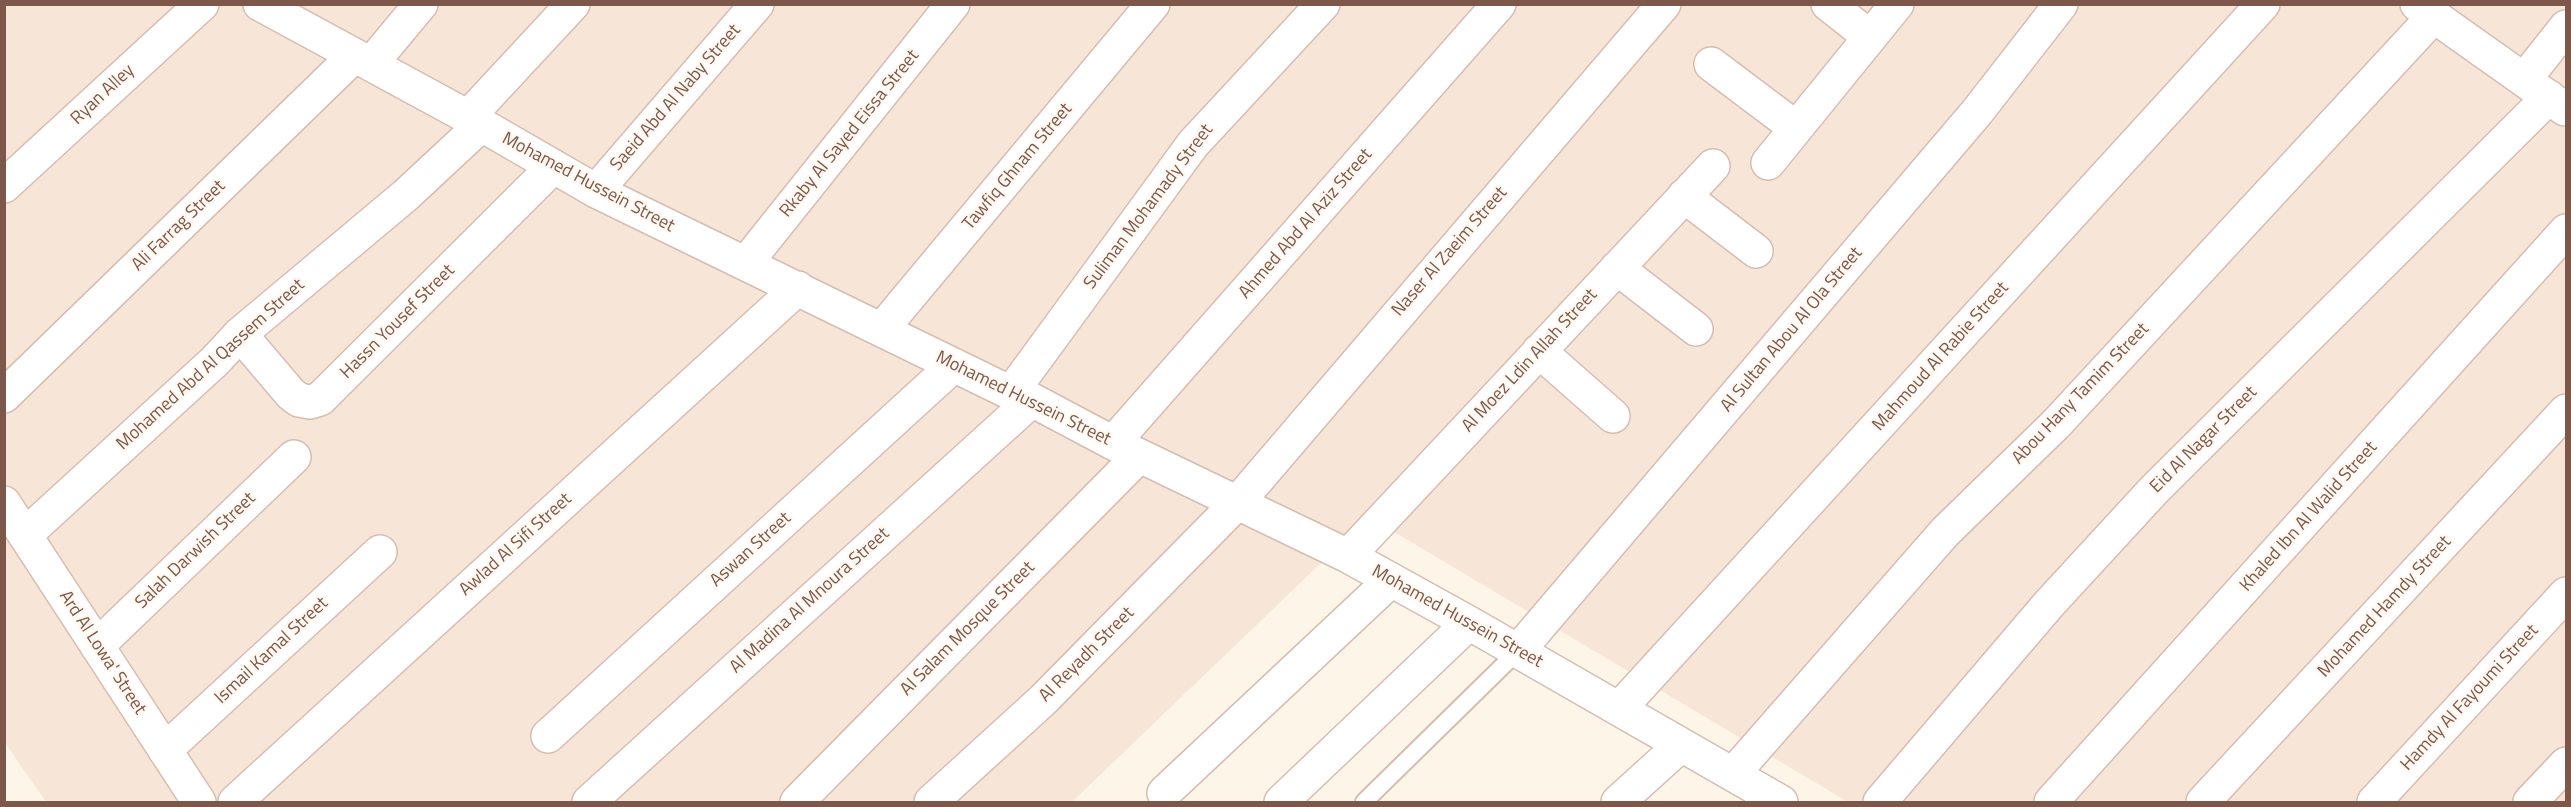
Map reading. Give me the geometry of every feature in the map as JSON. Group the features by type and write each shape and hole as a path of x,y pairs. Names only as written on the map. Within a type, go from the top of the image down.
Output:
{"street":[{"name":"Ryan Alley","path":"4,186 202,4"},
{"name":"Mohamed Hussein Street","path":"260,4 474,121 596,191 1348,556 1470,623 1781,802"},
{"name":"Ali Farrag Street","path":"4,396 421,4"},
{"name":"Mohamed Abd Al Qassem Street","path":"25,535 214,361 240,334 406,195 474,121 573,4"},
{"name":"Saeid Abd Al Naby Street","path":"596,191 757,4"},
{"name":"Rkaby Al Sayed Eissa Street","path":"746,263 953,4"},
{"name":"Tawfiq Ghnam Street","path":"882,329 1154,4"},
{"name":"Suliman Mohamady Street","path":"1022,396 1193,144 1323,4"},
{"name":"Ahmed Abd Al Aziz Street","path":"1126,449 1499,4"},
{"name":"Naser Al Zaeim Street","path":"1238,502 1664,4"},
{"path":"1828,4 1870,37"},
{"path":"1768,163 1897,4"},
{"name":"Al Sultan Abou Al Ola Street","path":"1518,651 1977,112 2061,4"},
{"name":"Mahmoud Al Rabie Street","path":"1619,709 2264,4"},
{"path":"2425,10 2546,95"},
{"name":"Abou Hany Tamim Street","path":"1733,774 1945,532 2056,424 2425,10"},
{"name":"Eid Al Nagar Street","path":"1880,802 2049,604 2154,490 2546,95 2566,27"},
{"path":"1711,64 1796,128"},
{"name":"Al Moez Ldin Allah Street","path":"1348,556 1713,166"},
{"name":"Hassn Yousef Street","path":"240,334 291,394 299,400 310,402 320,399 553,167"},
{"path":"1684,196 1756,251"},
{"name":"Khaled Ibn Al Walid Street","path":"2051,802 2566,231"},
{"path":"1617,268 1696,329"},
{"name":"Awlad Al Sifi Street","path":"235,802 798,288"},
{"path":"1539,351 1613,416"},
{"name":"Aswan Street","path":"548,736 954,365"},
{"name":"Al Madina Al Mnoura Street","path":"589,802 1022,396"},
{"name":"Mohamed Hamdy Street","path":"2203,802 2566,411"},
{"name":"Al Salam Mosque Street","path":"797,802 1126,449"},
{"name":"Salah Darwish Street","path":"97,646 294,457"},
{"name":"Al Reyadh Street","path":"931,802 1043,700 1238,502"},
{"name":"Ard Al Lowa' Street","path":"4,503 199,802"},
{"name":"Ismail Kamal Street","path":"165,750 380,552"},
{"path":"1164,793 1391,580"},
{"name":"Hamdy Al Fayoumi Street","path":"2373,802 2566,594"},
{"path":"1281,802 1470,623"},
{"path":"1618,802 1681,745"},
{"path":"2530,802 2566,764"}],"lane":[{"path":"1364,802 1518,651"}],"shaded area":[{"path":"4,5 2566,5 2566,802 1848,802 1369,517 1072,802 46,802 5,743"}]}
